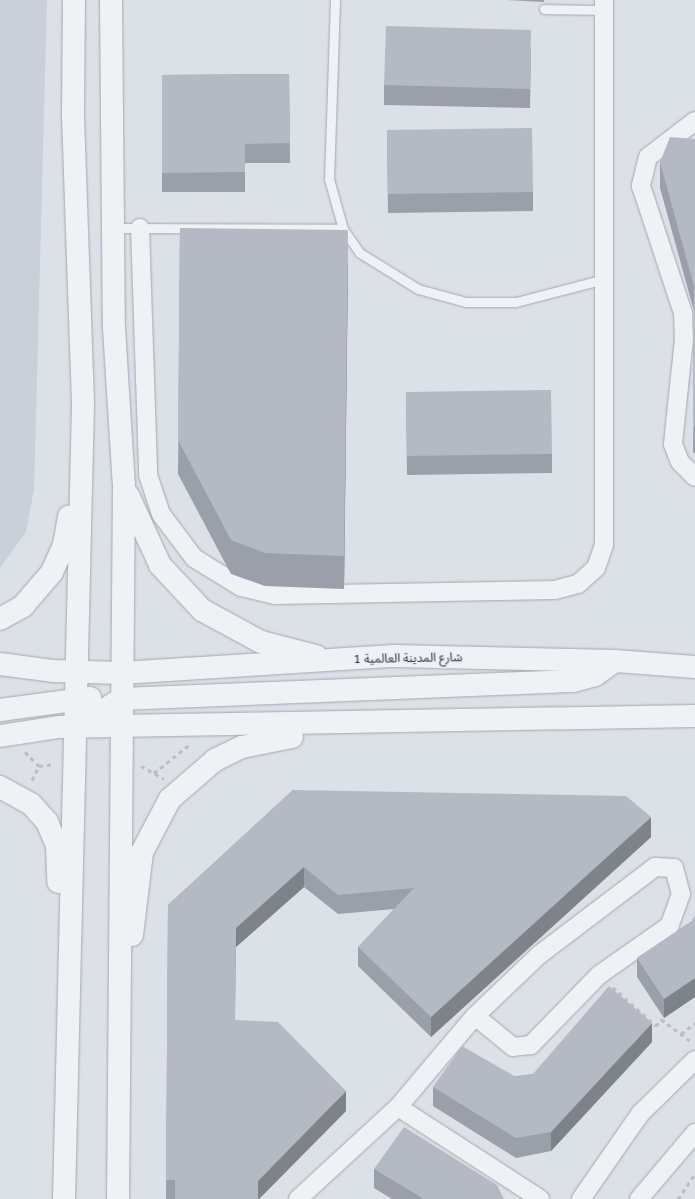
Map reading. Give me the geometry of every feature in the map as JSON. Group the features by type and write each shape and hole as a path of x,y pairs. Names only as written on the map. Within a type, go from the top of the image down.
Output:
{"street":[{"path":"64,1199 77,726 83,403 73,113 74,0"},
{"path":"111,0 113,228 124,485 118,1017 118,1199"},
{"path":"140,228 148,476 154,496 170,530 194,558 240,587 275,595 555,590 588,577 604,545 604,5"},
{"path":"695,122 648,156 641,186 683,313 673,444 680,462 695,477"},
{"path":"0,619 34,596 59,559 67,531 73,449 83,403"},
{"path":"124,485 160,565 202,610 261,642 337,661"},
{"name":"شارع المدينة العالمية 1","path":"77,673 121,673 393,656 615,661 695,667"},
{"path":"77,726 121,699 573,682 595,675 615,661"},
{"path":"0,664 77,673"},
{"path":"0,710 77,700 103,693 121,673"},
{"path":"0,736 39,728 77,726 395,724 695,716"},
{"path":"118,1017 142,852 170,799 190,777 242,747 395,724"},
{"path":"0,787 31,804 53,833 58,857 61,942 70,990"},
{"path":"298,1199 398,1107 476,1016 539,955 608,900 655,867 674,868 682,885 675,918 599,975 526,1047 513,1046 476,1016"},
{"path":"581,1199 634,1121 695,1060"},
{"path":"398,1107 540,1199"},
{"path":"639,1199 695,1133"}],"lane":[{"path":"335,0 329,180 343,229 360,252 396,279 458,300 516,302 605,279"},
{"path":"544,9 604,5"},
{"path":"113,228 343,229"}],"path":[{"path":"154,773 195,740"},
{"path":"25,752 39,766"},
{"path":"134,762 172,783"},
{"path":"39,766 65,763"},
{"path":"32,780 39,766"},
{"path":"599,975 656,1026 661,1019 695,1045"},
{"path":"680,1034 695,1023"},
{"path":"678,1199 695,1174"}],"shaded area":[{"path":"0,0 47,0 34,489 26,532 0,568"}],"building":[{"path":"386,26 531,30 530,89 384,85"},
{"path":"289,74 290,143 245,144 245,172 162,173 162,75"},
{"path":"532,128 533,192 388,194 387,130"},
{"path":"670,137 695,139 695,427 693,427 694,286 660,162"},
{"path":"180,228 348,230 344,556 265,553 231,540 178,440"},
{"path":"551,390 552,454 407,456 406,392"},
{"path":"293,790 626,796 651,817 431,1017 358,947 414,888 338,895 304,867 236,928 235,1020 278,1022 346,1091 258,1181 258,1199 175,1199 175,1180 166,1180 168,905"},
{"path":"695,915 695,978 664,999 637,958 692,921"},
{"path":"609,986 652,1023 551,1132 516,1138 433,1087 462,1046 516,1077 533,1074"},
{"path":"404,1127 497,1185 504,1199 424,1199 374,1169"}]}
